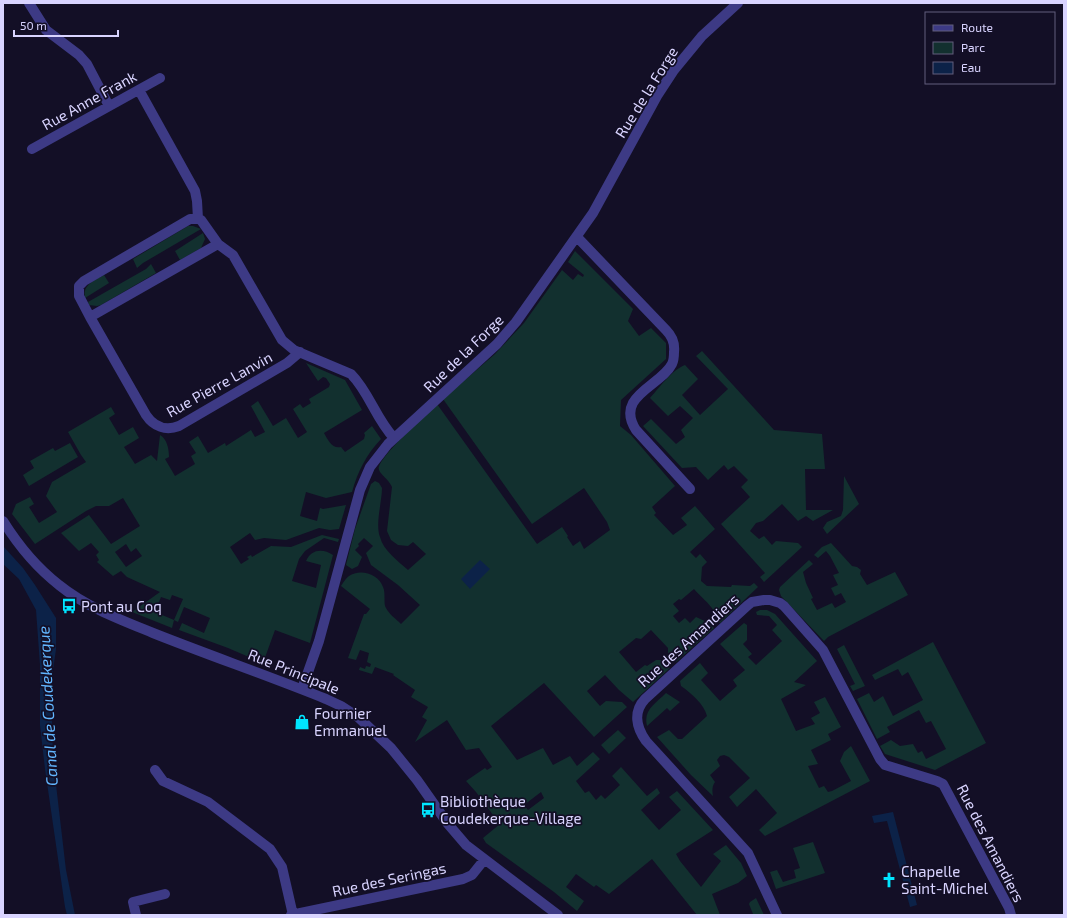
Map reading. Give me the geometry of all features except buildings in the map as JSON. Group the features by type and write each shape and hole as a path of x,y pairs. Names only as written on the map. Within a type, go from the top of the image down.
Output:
{"street":[{"path":"29,3 46,30 79,55 88,64 109,106"},
{"name":"Rue de la Forge","path":"302,689 319,641 363,482 375,459 394,438 503,338 516,322 598,205 657,96 674,70 702,36 738,3"},
{"name":"Rue Anne Frank","path":"32,149 160,78"},
{"path":"138,90 195,190 198,219"},
{"name":"Rue Pierre Lanvin","path":"300,352 287,363 179,426 168,429 164,428 154,424 146,415 90,317 79,296 78,290 81,283 190,219 198,219 204,223 218,244 233,255 282,340 289,347 352,374 358,381 384,426 394,438"},
{"path":"577,237 673,339 675,350 673,362 667,371 636,398 631,406 630,416 636,430 690,489"},
{"path":"90,317 218,244"},
{"name":"Rue Principale","path":"4,524 29,556 44,572 60,586 78,598 112,616 302,689 341,706 366,724 408,767 466,846 558,915"},
{"name":"Rue des Amandiers","path":"777,915 748,853 646,741 639,730 637,716 639,707 645,699 748,605 752,602 764,600 775,601 784,606 822,650 880,759 885,765 944,784 1009,908 1011,915"},
{"name":"Rue des Seringas","path":"155,770 163,782 208,802 270,849 282,867 292,915 463,879 472,875 484,860"},
{"path":"136,915 132,902 165,894"}],"green space":[{"path":"188,226 201,229 137,268 133,259"},
{"path":"203,233 205,239 201,248 180,260 175,251"},
{"path":"575,251 633,309 628,321 639,336 651,328 666,343 666,359 621,400 620,426 631,435 675,486 652,507 656,513 654,515 673,535 687,525 681,518 695,506 715,529 690,552 696,558 700,554 707,562 702,567 701,581 707,586 750,586 754,583 758,587 720,623 712,608 694,589 681,600 679,599 673,604 679,611 673,616 679,623 685,618 690,623 696,617 709,623 714,628 676,662 668,653 668,648 651,630 641,639 636,638 619,652 636,672 645,665 647,666 656,660 662,660 670,668 633,702 605,675 587,691 600,706 606,701 622,702 627,707 594,737 544,683 491,726 517,760 543,748 553,765 570,756 577,766 593,752 600,759 576,781 585,793 589,791 596,800 601,795 605,799 620,785 612,776 621,767 647,796 657,788 660,793 641,810 659,830 681,810 669,797 677,791 713,830 676,854 701,887 721,861 713,854 726,845 741,863 747,876 738,883 712,894 720,915 697,915 652,859 609,894 596,885 594,887 576,874 566,887 584,901 577,911 554,892 486,843 483,838 511,815 510,813 504,817 502,815 496,819 466,781 485,768 487,770 492,767 479,748 466,750 447,720 415,742 427,720 422,717 428,707 411,697 415,690 393,675 394,674 375,667 372,674 359,670 360,667 365,669 366,666 370,667 371,664 367,662 369,653 360,650 356,660 348,658 364,614 366,614 370,609 341,586 349,576 364,573 378,579 384,589 386,608 401,624 420,605 398,585 371,565 366,553 373,546 364,538 355,550 362,557 358,566 352,569 346,565 355,529 371,484 375,481 379,483 382,488 378,526 380,537 384,546 391,555 408,570 426,554 413,542 408,546 398,545 391,540 387,531 392,487 379,470 380,465 393,447 437,404 537,544 562,527 573,546 580,541 584,549 610,530 607,522 584,488 532,524 443,399 495,354 524,323 562,270 573,280 578,274 583,277 584,275 568,262","holes":["541,792 544,798 528,810 524,805"]},
{"path":"151,264 156,273 101,305 89,305 88,302 146,269"},
{"path":"104,275 109,283 85,298 85,290 87,286"},
{"path":"702,351 774,430 822,434 825,469 805,469 806,510 833,510 813,521 806,516 798,521 782,504 763,521 756,523 750,531 759,539 764,536 772,545 776,541 798,543 802,547 764,582 760,577 765,573 721,524 750,497 741,487 748,480 734,466 728,470 724,465 708,480 696,467 682,468 643,426 651,419 676,444 685,437 681,430 693,418 680,406 668,416 650,398 680,367 685,365 698,379 682,395 700,415 728,389 696,356"},
{"path":"306,363 345,380 362,410 324,433 335,447 341,447 345,452 364,439 364,433 372,426 381,439 363,464 352,492 326,498 306,492 300,516 317,521 320,508 323,509 346,505 339,529 330,530 319,528 286,540 264,538 255,540 250,533 230,547 241,564 249,559 247,557 251,555 252,557 271,546 291,547 322,535 339,539 338,542 324,538 305,551 299,559 292,581 316,588 321,565 306,561 308,557 314,552 318,551 325,551 333,555 310,643 275,630 263,663 179,630 182,623 204,633 210,618 184,607 178,622 174,620 172,628 132,612 160,592 127,577 121,571 113,576 97,562 99,560 96,555 99,552 91,543 79,551 61,533 89,515 111,544 140,526 123,498 109,506 96,506 86,511 35,544 12,514 16,504 30,497 34,504 29,507 39,523 57,512 46,496 52,482 86,462 68,432 111,407 115,414 109,418 119,435 133,427 139,438 124,447 135,464 151,455 157,461 160,435 166,442 168,448 169,457 165,459 175,476 195,464 191,456 196,453 189,442 198,436 208,453 225,443 226,446 251,430 255,437 265,432 251,406 258,401 273,426 286,418 298,438 307,432 293,409 300,404 303,408 311,403 309,399 329,387 330,384 326,378 323,377 318,381","holes":["126,544 131,552 136,548 142,556 126,567 115,552","172,595 183,599 174,620 155,612 161,597 170,600"]},
{"path":"70,443 78,457 29,486 23,475 34,468 30,461 53,448 55,451"},
{"path":"844,476 859,504 827,534 823,528 827,522 841,516 843,510"},
{"path":"831,543 852,566 861,570 860,574 867,585 895,572 908,595 828,637 824,641 781,596 779,590 780,587 809,560 813,564 803,572 813,598 811,599 817,610 832,603 835,608 846,602 841,593 835,596 831,588 838,585 833,575 839,573 830,556 826,551 818,558 814,555 822,547"},
{"path":"760,610 767,610 775,614 817,661 794,682 806,685 781,699 796,731 815,724 811,718 820,713 814,702 825,697 841,727 828,734 831,740 811,750 818,764 808,766 819,788 824,786 828,792 851,781 840,761 844,752 851,746 870,781 765,836 759,830 777,813 756,789 737,807 729,797 750,778 729,757 724,755 720,756 717,760 720,766 710,775 715,782 712,789 713,796 691,775 657,737 669,730 678,739 682,739 707,716 700,703 693,695 681,686 680,681 700,663 708,673 701,680 720,701 737,686 733,680 745,670 720,644 744,623 747,625 747,640 743,644 752,654 748,657 756,665 782,641 772,630 777,625 769,616 757,615 756,612"},
{"path":"933,642 986,743 935,770 885,754 880,746 891,740 900,746 913,744 918,753 922,751 926,759 946,749 931,721 926,723 919,710 887,727 890,732 877,739 857,699 869,693 874,702 883,696 893,716 923,700 908,672 902,676 898,669 875,680 872,675"},
{"path":"844,645 865,686 853,691 850,686 855,684 837,649"},
{"path":"666,693 680,702 670,711 667,708 647,726 646,720 648,711"},
{"path":"618,730 626,738 609,754 601,745"},
{"path":"813,842 825,873 776,889 770,872 777,870 783,882 796,878 794,870 800,868 793,848"},
{"path":"756,898 764,915 753,914 749,904"}],"water":[{"name":"Canal de Coudekerque","path":"3,546 23,568 56,618 56,649 51,685 53,759 66,870 75,915 67,915 65,907 45,769 40,725 40,665 36,610 19,579 3,564"},
{"path":"480,560 490,569 470,589 461,579"},
{"path":"893,812 917,905 910,907 887,821 874,823 872,816"}],"place":[{"name":"Pont au Coq","path":"69,606"},
{"name":"Fournier Emmanuel","path":"302,722"},
{"name":"Bibliothèque Coudekerque-Village","path":"428,810"},
{"name":"Chapelle Saint-Michel","path":"889,880"}]}
